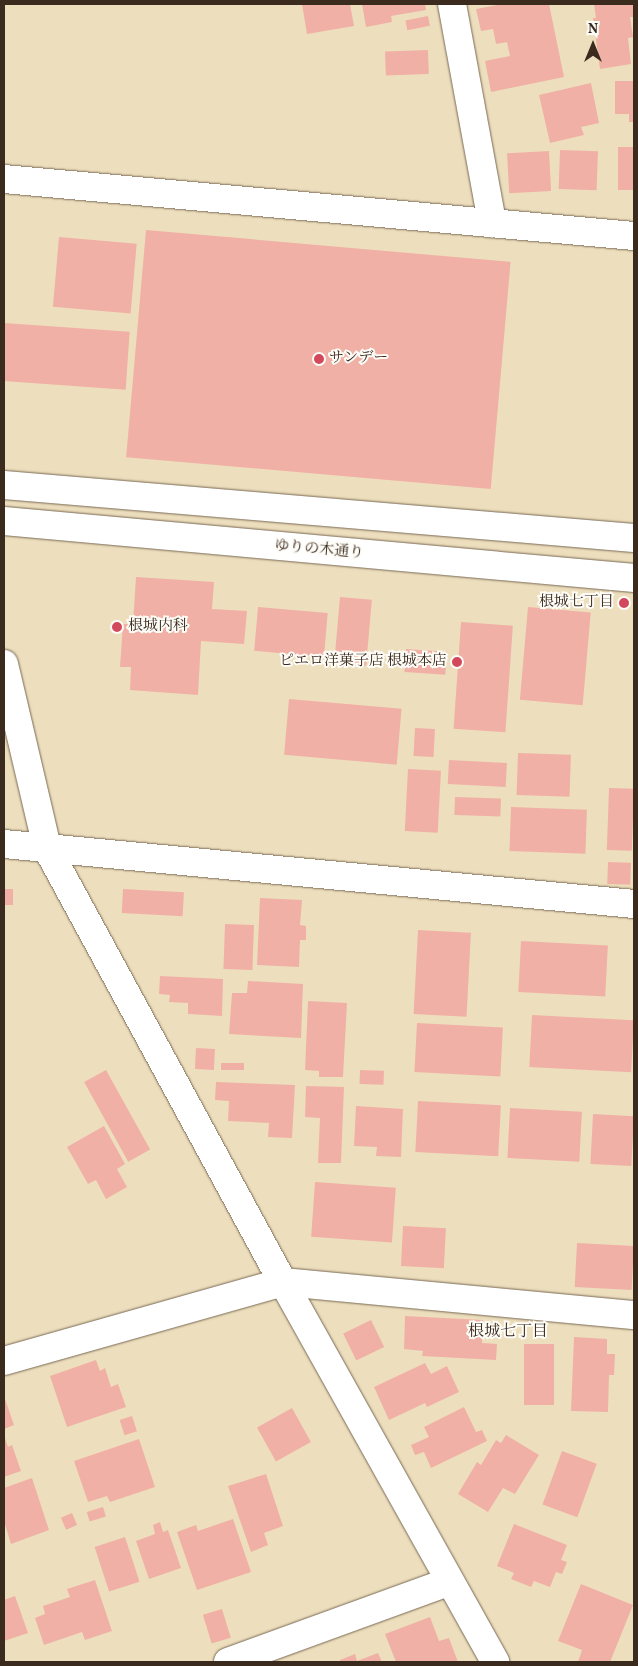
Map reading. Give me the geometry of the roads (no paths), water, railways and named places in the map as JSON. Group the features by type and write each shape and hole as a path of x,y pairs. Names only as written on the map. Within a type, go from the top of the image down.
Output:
{"street":[{"path":"452,4 492,223"},
{"path":"4,179 634,236"},
{"path":"4,485 634,538"},
{"name":"ゆりの木通り","path":"4,521 634,578"},
{"path":"4,664 47,848 282,1282 496,1662"},
{"path":"4,844 634,904"},
{"path":"4,1361 282,1282 634,1315"},
{"path":"228,1662 450,1581"}],"place":[{"name":"サンデー","path":"319,359"},
{"name":"根城七丁目","path":"624,603"},
{"name":"根城内科","path":"117,627"},
{"name":"ピエロ洋菓子店 根城本店","path":"457,662"}],"district":[{"name":"根城七丁目","path":"508,1332"}]}
